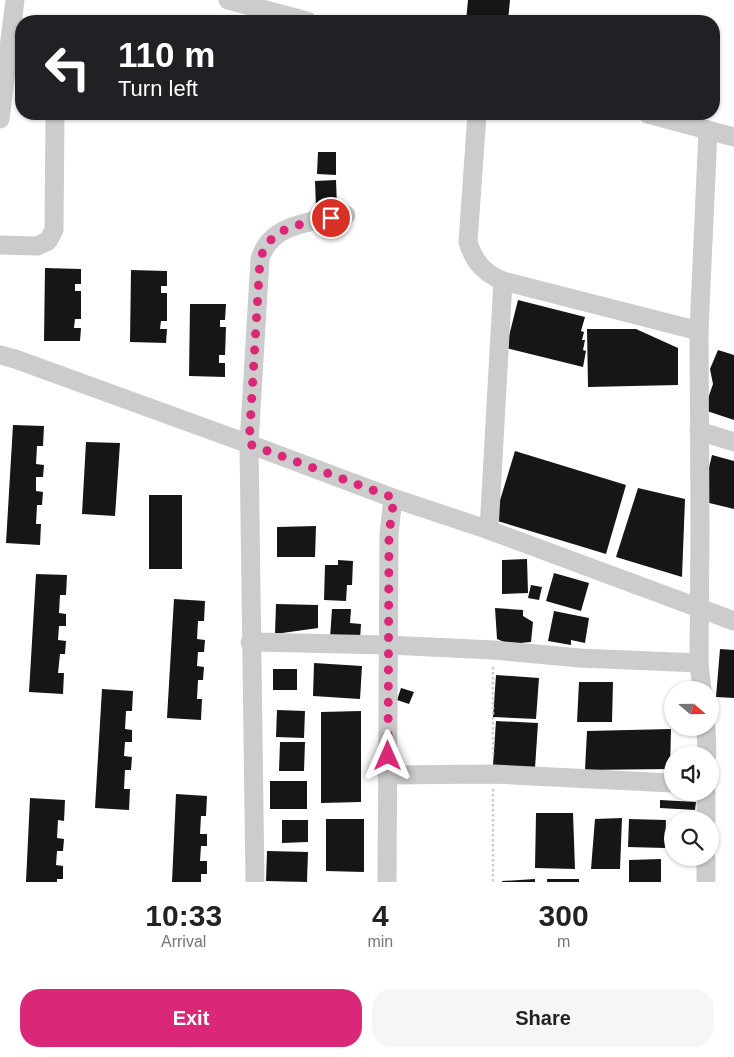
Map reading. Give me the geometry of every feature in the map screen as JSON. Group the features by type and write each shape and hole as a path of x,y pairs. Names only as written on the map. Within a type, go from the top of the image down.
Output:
{"street":[{"path":"0,118 15,0"},
{"path":"228,0 252,3 289,15"},
{"path":"0,244 38,246 48,241 54,230 55,120"},
{"path":"477,120 468,242 478,264 490,274 504,280 699,331"},
{"path":"670,120 734,137"},
{"path":"701,681 699,662 699,331 708,130"},
{"path":"254,882 249,444 260,260 262,252 270,240 287,228 346,215"},
{"path":"488,530 504,280"},
{"path":"0,355 394,498 488,530 734,621"},
{"path":"700,431 734,442"},
{"path":"387,882 389,534 394,498"},
{"path":"250,642 388,645 493,650 580,658 699,662"},
{"path":"388,775 493,774 664,782"},
{"path":"706,866 706,882"}],"building":[{"path":"468,0 510,0 509,15 467,15"},
{"path":"318,152 336,152 336,175 317,174"},
{"path":"336,180 337,207 316,208 315,181"},
{"path":"45,268 81,269 81,284 75,284 75,291 81,291 81,319 75,319 74,328 81,328 80,341 44,341"},
{"path":"131,270 167,271 167,286 161,286 161,293 167,293 167,321 161,321 160,329 167,329 166,343 130,342"},
{"path":"518,300 585,317 581,331 584,332 582,340 585,340 583,350 586,351 583,367 506,348"},
{"path":"190,304 226,304 225,320 220,320 220,327 226,327 225,355 219,355 219,363 225,363 225,377 189,376"},
{"path":"587,329 636,329 678,348 678,385 588,387"},
{"path":"718,350 734,355 734,420 704,410 713,384 710,369"},
{"path":"13,425 44,426 43,446 37,446 36,464 44,465 43,477 36,477 36,491 43,492 42,505 37,505 36,524 41,524 40,545 6,543"},
{"path":"86,442 120,443 115,516 82,514"},
{"path":"515,451 626,485 606,554 494,520"},
{"path":"712,455 734,461 734,509 701,501"},
{"path":"638,488 685,499 682,577 616,557"},
{"path":"149,495 182,495 182,569 149,569"},
{"path":"316,526 315,557 277,557 277,527"},
{"path":"527,559 528,593 502,594 502,560"},
{"path":"338,560 353,561 352,585 347,585 346,601 324,600 325,565 338,565"},
{"path":"554,573 589,583 581,611 546,601"},
{"path":"36,574 67,575 66,595 60,595 59,613 66,614 66,626 59,626 58,640 66,641 65,654 60,654 58,673 64,673 63,694 29,692"},
{"path":"531,585 542,587 539,600 528,598"},
{"path":"174,599 205,601 204,621 198,621 197,639 205,640 204,652 198,652 197,666 204,667 203,680 198,680 197,699 202,699 201,720 167,718"},
{"path":"276,604 318,605 318,628 275,634"},
{"path":"495,608 523,610 523,616 533,622 531,642 509,644 497,639"},
{"path":"332,609 351,609 350,623 361,624 360,640 330,638"},
{"path":"554,611 589,618 585,643 571,640 571,645 548,641"},
{"path":"720,649 734,650 734,698 719,697 719,681 717,681"},
{"path":"314,663 362,666 360,699 313,696"},
{"path":"273,669 297,669 297,690 273,690"},
{"path":"496,675 539,678 536,719 493,717"},
{"path":"579,682 613,682 612,722 577,722"},
{"path":"401,688 414,692 409,704 397,700"},
{"path":"102,689 133,691 132,711 126,711 125,729 132,730 132,742 125,742 124,756 132,757 131,770 125,770 124,789 130,789 129,810 95,808"},
{"path":"277,710 305,711 304,738 276,737"},
{"path":"361,711 361,802 321,803 321,712"},
{"path":"496,721 538,723 535,768 493,765"},
{"path":"664,729 664,736 671,736 671,746 664,746 664,769 585,770 587,731"},
{"path":"280,742 305,742 304,771 279,771"},
{"path":"270,781 307,781 307,809 270,809"},
{"path":"176,794 207,796 206,816 201,816 200,834 207,834 207,846 201,846 200,861 207,861 207,874 201,874 201,882 172,882"},
{"path":"30,798 65,800 64,821 58,820 57,838 64,839 63,851 57,851 56,865 63,866 63,879 57,879 57,882 26,882"},
{"path":"660,800 696,802 695,810 660,808"},
{"path":"536,813 573,813 575,869 535,868"},
{"path":"622,818 620,869 591,869 595,819"},
{"path":"326,819 364,819 364,872 326,871"},
{"path":"629,819 664,820 664,848 628,847"},
{"path":"282,820 308,820 308,842 282,843"},
{"path":"267,851 308,852 307,882 266,881"},
{"path":"661,859 661,882 629,882 629,860"},
{"path":"535,879 535,882 502,882 502,881"},
{"path":"547,879 579,879 579,882 547,882"}],"route":[{"path":"331,218 287,228 275,235 262,252 249,444 394,498 389,534 388,756"}]}
